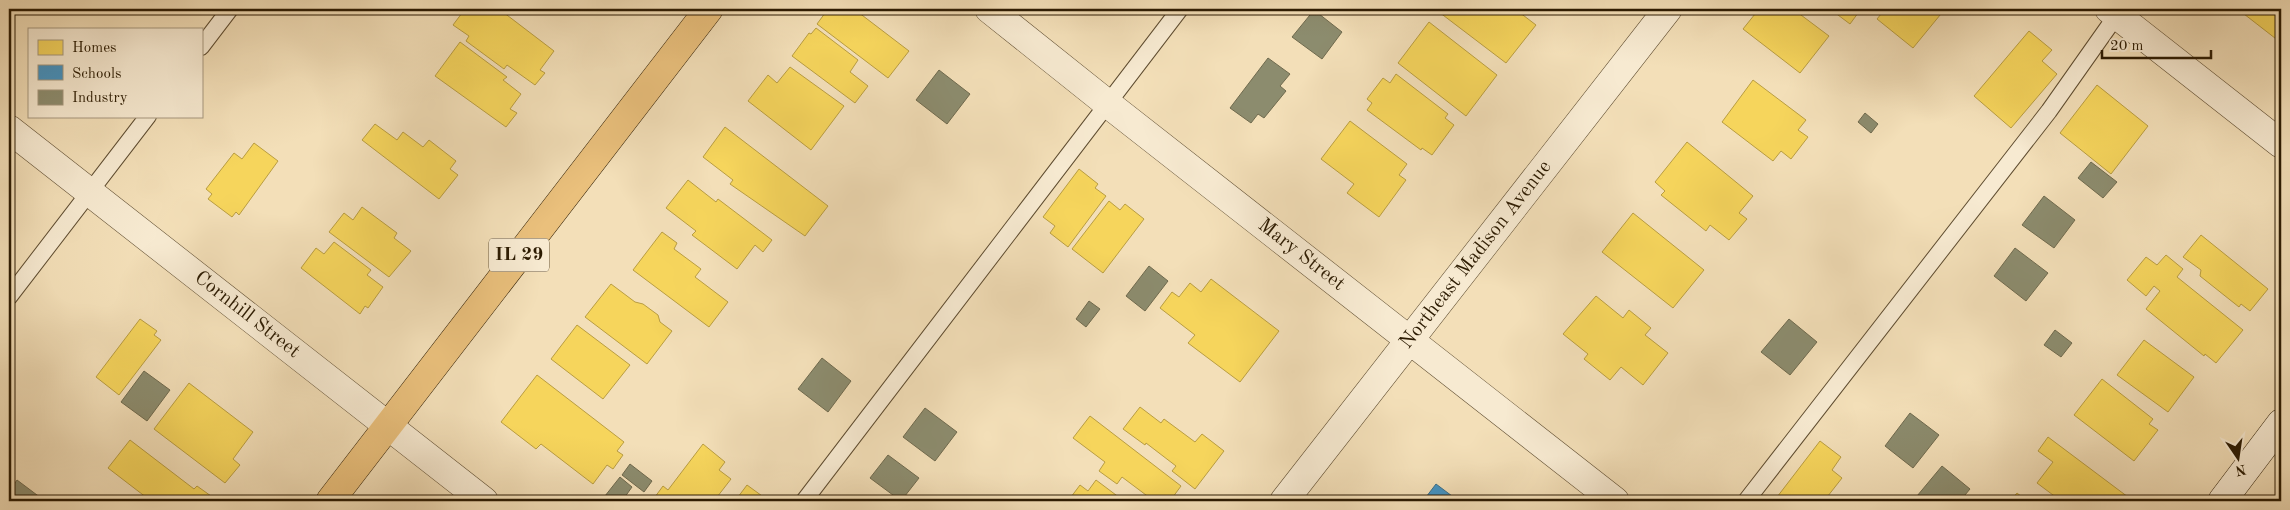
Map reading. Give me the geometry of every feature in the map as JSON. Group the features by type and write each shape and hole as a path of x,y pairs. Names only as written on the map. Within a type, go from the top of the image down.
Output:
{"main road":[{"name":"IL 29","path":"330,501 709,9"}],"street":[{"name":"Mary Street","path":"989,9 1614,501"},
{"name":"Northeast Madison Avenue","path":"1284,501 1668,9"},
{"path":"2116,11 2281,144"},
{"name":"Cornhill Street","path":"9,129 484,501"},
{"path":"2222,501 2281,423"}],"lane":[{"path":"202,46 230,9"},
{"path":"804,501 1180,9"},
{"path":"1746,501 2049,111 2116,11"},
{"path":"9,296 146,118"}],"building: Homes":[{"path":"465,9 499,9 554,51 540,70 545,73 535,85 507,65 504,69 466,41 469,36 453,25"},
{"path":"828,9 854,9 909,51 888,78 817,24"},
{"path":"1435,9 1515,9 1536,25 1506,63"},
{"path":"1759,9 1793,9 1829,36 1800,73 1743,29"},
{"path":"1830,9 1861,9 1850,24"},
{"path":"1885,9 1945,9 1913,48 1877,19"},
{"path":"2248,9 2281,9 2280,42 2244,14"},
{"path":"1429,22 1497,75 1466,116 1398,63"},
{"path":"816,28 858,60 850,72 868,86 855,103 792,56 809,33 811,34"},
{"path":"2029,31 2052,50 2042,61 2057,74 2011,128 1974,96"},
{"path":"460,42 507,77 503,80 521,94 510,109 517,113 506,127 435,76"},
{"path":"790,67 844,106 811,150 748,101 768,75 777,83"},
{"path":"1396,74 1448,114 1445,118 1454,125 1432,155 1422,148 1421,150 1367,110 1372,103 1367,99 1383,78 1390,83"},
{"path":"1753,80 1806,120 1798,130 1808,137 1791,159 1781,151 1773,161 1722,122"},
{"path":"2097,85 2148,126 2111,174 2060,133"},
{"path":"1350,121 1407,164 1399,175 1406,180 1379,217 1347,193 1354,184 1321,159"},
{"path":"375,124 397,140 403,132 423,147 429,140 456,161 450,169 458,175 439,199 362,140"},
{"path":"725,127 828,206 805,236 730,184 733,180 703,157"},
{"path":"1687,142 1753,196 1739,213 1747,219 1729,240 1710,225 1706,231 1661,195 1665,191 1655,182"},
{"path":"254,143 278,161 239,215 236,212 232,217 208,199 212,194 206,189 234,153 242,159"},
{"path":"1079,169 1098,184 1095,188 1106,196 1068,247 1050,233 1055,226 1043,217"},
{"path":"688,180 716,202 718,199 772,240 763,252 755,245 737,269 692,235 696,231 666,208"},
{"path":"1109,201 1120,210 1125,204 1144,219 1103,273 1072,249"},
{"path":"362,207 397,233 394,238 411,251 389,277 329,232 344,213 353,220"},
{"path":"1633,213 1704,270 1673,308 1602,252"},
{"path":"662,232 677,243 674,249 701,269 695,277 728,302 709,327 633,270"},
{"path":"2201,235 2268,289 2250,311 2241,304 2239,307 2200,276 2201,270 2183,257"},
{"path":"334,242 371,270 367,275 383,287 368,308 365,306 360,314 301,268 316,248 324,254"},
{"path":"2166,255 2183,269 2177,277 2243,330 2216,363 2205,354 2204,356 2146,309 2160,291 2154,286 2146,296 2127,280 2146,257 2157,265"},
{"path":"1211,279 1279,331 1240,382 1188,343 1195,335 1160,308 1172,292 1179,297 1190,283 1201,292"},
{"path":"611,284 635,302 643,304 658,315 660,322 672,331 647,364 585,317"},
{"path":"1596,296 1623,318 1629,310 1651,328 1645,335 1668,353 1643,385 1621,367 1610,380 1584,359 1588,354 1563,334"},
{"path":"140,319 157,331 154,335 161,340 119,395 96,377"},
{"path":"577,325 630,365 603,399 551,359"},
{"path":"2144,340 2194,377 2168,412 2117,375"},
{"path":"537,375 624,442 617,451 623,455 613,469 607,465 593,484 541,444 536,449 501,422"},
{"path":"2102,379 2153,419 2149,424 2158,430 2134,461 2074,415"},
{"path":"189,383 253,432 233,459 240,465 225,483 154,429"},
{"path":"1140,407 1161,423 1164,419 1195,442 1202,434 1224,451 1195,489 1172,471 1176,466 1146,443 1145,445 1123,429"},
{"path":"1090,416 1181,486 1170,501 1154,501 1122,477 1117,484 1099,471 1105,462 1073,438"},
{"path":"2048,437 2128,497 2125,501 2061,501 2037,483 2053,462 2038,451"},
{"path":"130,440 194,489 197,486 218,501 151,501 108,468"},
{"path":"1820,441 1841,457 1832,470 1842,478 1824,501 1774,501"},
{"path":"703,444 725,462 719,470 731,479 714,501 652,501 663,486 668,490"},
{"path":"1096,480 1124,501 1068,501 1080,485 1088,491"},
{"path":"747,485 769,501 735,501"},
{"path":"2017,493 2027,501 2010,501"},
{"path":"1859,495 1867,501 1855,501"}],"building: Schools":[{"path":"1436,484 1456,499 1454,501 1423,501"}],"building: Industry":[{"path":"1314,10 1342,32 1322,59 1292,37"},
{"path":"1268,58 1290,74 1280,86 1286,91 1264,118 1258,114 1251,123 1230,108"},
{"path":"939,70 970,94 947,124 916,100"},
{"path":"1865,113 1878,124 1871,133 1858,122"},
{"path":"2091,162 2117,182 2103,198 2078,178"},
{"path":"2044,196 2075,220 2054,248 2022,225"},
{"path":"2015,248 2048,273 2026,301 1994,276"},
{"path":"1149,266 1168,281 1145,311 1126,296"},
{"path":"1089,301 1100,309 1086,327 1076,319"},
{"path":"1789,319 1817,342 1790,375 1761,352"},
{"path":"2055,330 2072,343 2061,357 2044,345"},
{"path":"822,358 851,381 828,412 798,389"},
{"path":"144,371 170,390 147,421 121,402"},
{"path":"925,408 957,432 935,461 903,437"},
{"path":"1910,413 1939,435 1913,468 1885,446"},
{"path":"888,455 919,478 901,501 870,478"},
{"path":"630,464 652,481 644,492 622,475"},
{"path":"1942,466 1970,489 1960,501 1924,501 1917,496"},
{"path":"620,477 632,487 622,501 601,501"},
{"path":"17,480 45,501 9,501 9,492"}]}
